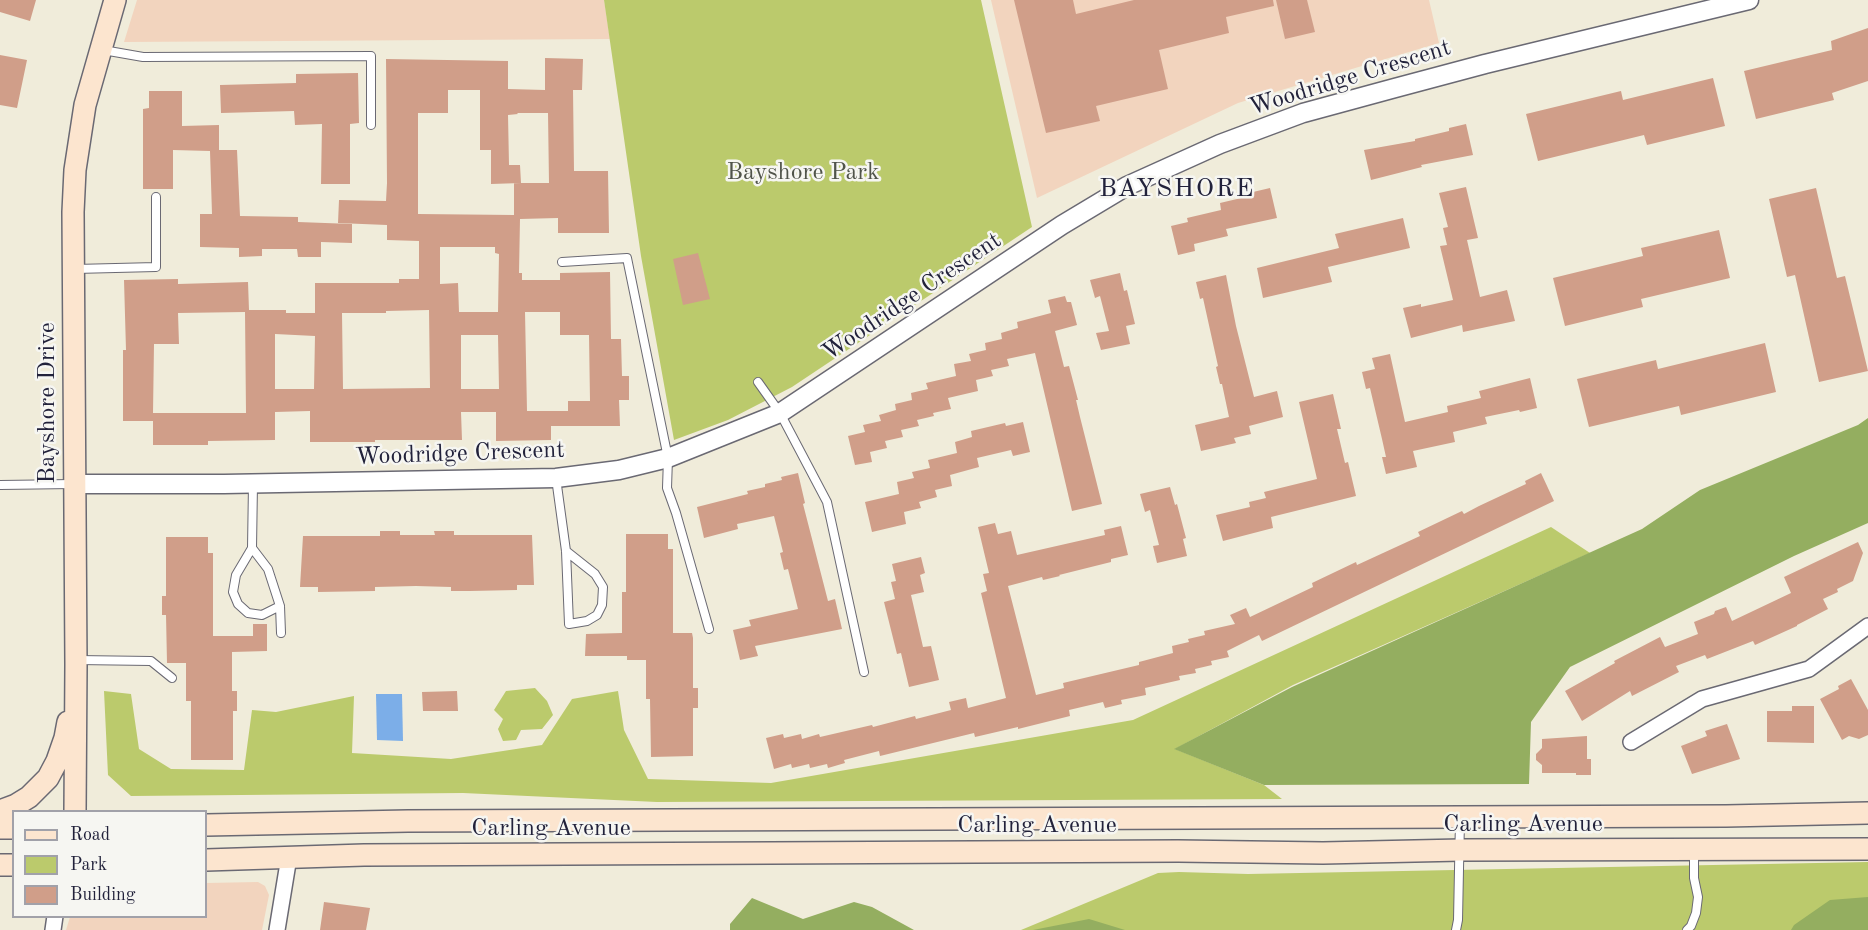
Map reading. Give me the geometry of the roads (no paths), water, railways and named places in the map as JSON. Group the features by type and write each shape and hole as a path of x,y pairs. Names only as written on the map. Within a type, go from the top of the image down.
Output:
{"main road":[{"name":"Bayshore Drive","path":"75,810 73,212 79,138 85,105 115,0"},
{"path":"0,811 29,797 48,778 65,738 76,662"},
{"name":"Carling Avenue","path":"207,825 408,821 1460,818 1868,813"},
{"path":"404,855 408,821"},
{"name":"Carling Avenue","path":"207,860 404,855 1868,849"}],"street":[{"name":"Woodridge Crescent","path":"74,484 253,484 556,478 619,470 668,458 780,413 1062,225 1127,186 1210,148 1303,113 1485,64 1749,0"},
{"path":"1631,742 1702,699 1809,669 1868,626"},
{"path":"277,930 289,857"}],"lane":[{"path":"100,49 143,57 371,56 371,125"},
{"path":"73,269 156,267 156,197"},
{"path":"562,262 627,258 668,458 667,488 709,629"},
{"path":"758,382 780,413 827,502 864,672"},
{"path":"556,478 566,551 569,624 587,621 597,615 602,605 603,587 595,574 566,551"},
{"path":"0,485 74,484"},
{"path":"253,484 252,548 236,575 233,592 237,604 248,613 262,615 280,606"},
{"path":"252,548 268,569 280,606 281,633"},
{"path":"76,662 151,662 172,678"},
{"path":"1456,930 1461,850 1460,818"},
{"path":"1687,930 1696,914 1698,897 1694,849"}],"water":[{"path":"376,694 402,694 403,741 377,740"}],"district":[{"name":"BAYSHORE","path":"1177,189"}],"park label":[{"name":"Bayshore Park","path":"803,173"}]}
